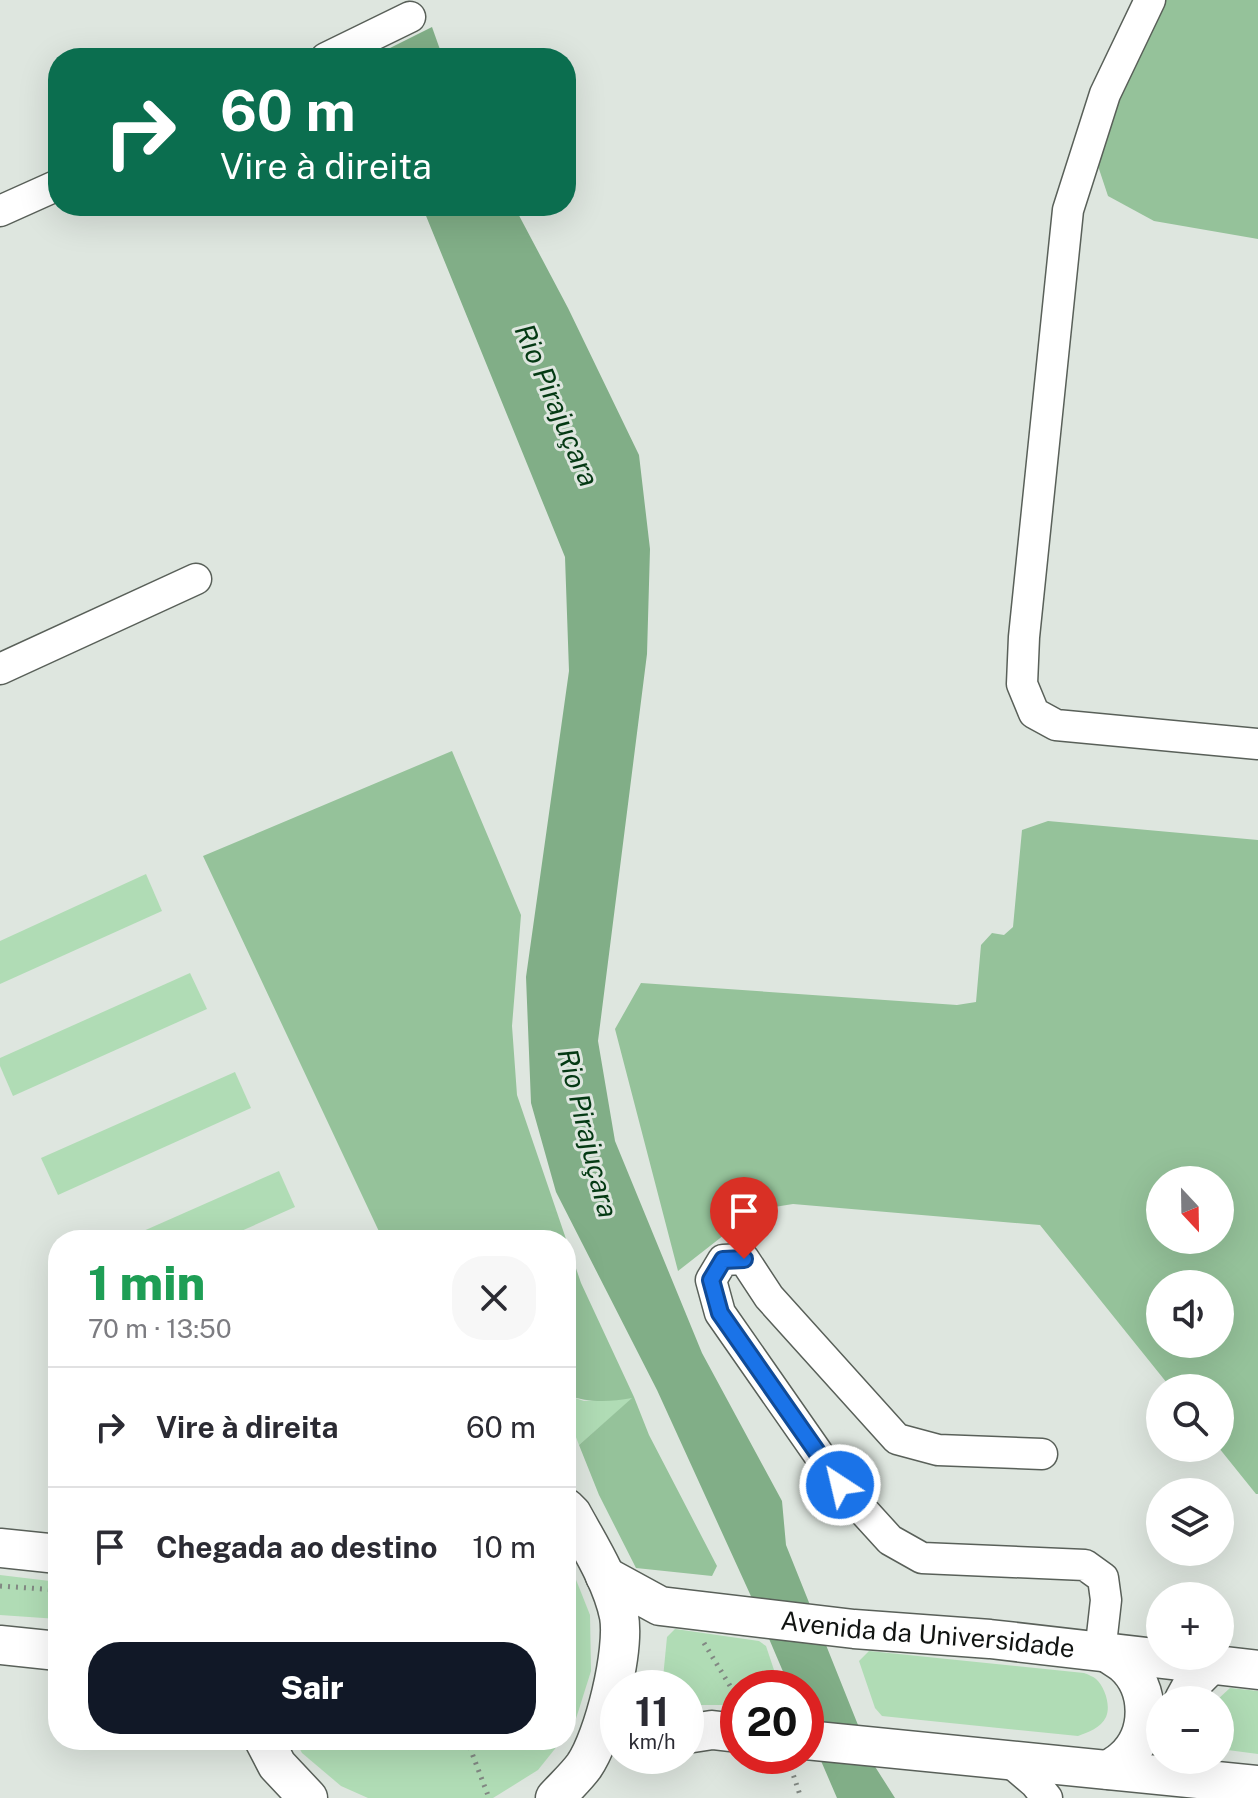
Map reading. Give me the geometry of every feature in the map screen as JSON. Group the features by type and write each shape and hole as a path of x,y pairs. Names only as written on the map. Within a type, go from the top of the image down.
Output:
{"main road":[{"path":"576,1522 605,1576 619,1617 615,1670"},
{"path":"0,1548 48,1553"},
{"name":"Avenida da Universidade","path":"605,1576 660,1606 1146,1658"},
{"path":"0,1645 48,1650"},
{"path":"1104,1653 1125,1665 1138,1681 1144,1700 1145,1721 1138,1741 1126,1758 1109,1770"},
{"name":"Avenida da Universidade","path":"1234,1668 1258,1670"},
{"path":"1192,1686 1205,1670"},
{"path":"824,1741 1109,1770 1146,1770"},
{"path":"269,1750 277,1765 308,1798"},
{"path":"555,1798 600,1759"},
{"path":"1208,1774 1258,1785"}],"lane":[{"path":"1150,0 1105,94 1068,210 1024,637 1022,684 1034,713 1056,725 1258,744"},
{"path":"346,48 410,17"},
{"path":"0,211 48,189"},
{"path":"0,669 196,579"},
{"path":"1042,1454 938,1450 897,1439 769,1297 744,1259 723,1260 711,1280 720,1313 840,1485 890,1540 922,1558 1085,1565 1103,1578 1106,1600 1104,1653"},
{"path":"1008,1760 1047,1798"}],"path":[{"path":"0,1586 48,1589"},
{"path":"717,1612 702,1639 721,1670"},
{"path":"471,1750 489,1798"},
{"path":"792,1774 801,1798"}],"shaded area":[{"path":"1162,0 1258,0 1258,239 1154,221 1108,196 1098,166 1132,63"},
{"path":"452,751 521,915 512,1026 517,1095 563,1230 378,1230 203,856"},
{"path":"1048,821 1258,840 1258,1494 1230,1462 1234,1462 1234,1374 1160,1374 1147,1358 1234,1358 1234,1270 1146,1270 1146,1357 1040,1225 793,1204 756,1210 678,1271 615,1029 641,983 957,1005 976,1002 981,945 992,933 1004,935 1013,927 1022,830"},
{"path":"146,874 162,911 0,984 0,941"},
{"path":"190,973 207,1009 13,1096 0,1066 0,1058"},
{"path":"235,1072 251,1108 58,1195 41,1158"},
{"path":"279,1171 295,1207 243,1230 146,1230"},
{"path":"576,1268 649,1435 717,1566 712,1576 636,1568 599,1495 579,1445 632,1398 576,1397"},
{"path":"634,1397 579,1445 576,1437 576,1398 584,1401"},
{"path":"0,1575 48,1581 48,1618 0,1615"},
{"path":"576,1580 590,1615 591,1671 576,1719"},
{"path":"675,1629 759,1641 766,1646 774,1670 720,1670 720,1705 704,1705 704,1670 664,1670 667,1637"},
{"path":"869,1651 1084,1673 1095,1678 1102,1687 1107,1713 1098,1727 1078,1736 882,1716 875,1708 859,1661"},
{"path":"1234,1688 1258,1691 1258,1754 1234,1751"},
{"path":"300,1750 554,1750 538,1770 493,1798 368,1798 341,1786"}],"water":[{"path":"432,27 439,48 390,48"},
{"name":"Rio Pirajuçara","path":"426,216 519,216 639,455 650,549 647,654 598,1041 615,1141 702,1353 782,1501 786,1545 874,1765 895,1798 837,1798 824,1768 824,1670 782,1670 657,1390 556,1192 531,1103 526,977 569,671 565,557"}],"route":[{"path":"744,1259 723,1260 711,1280 720,1313 840,1485"}]}
